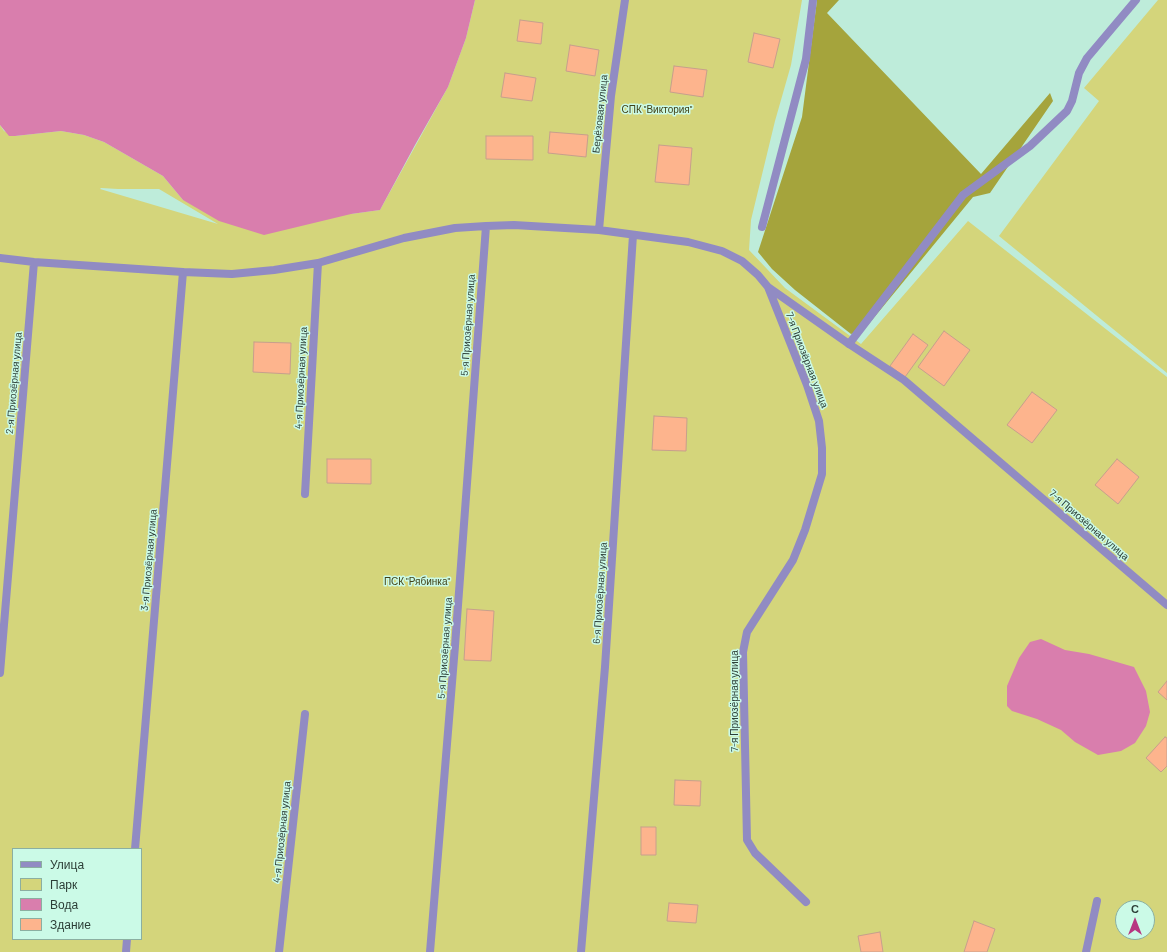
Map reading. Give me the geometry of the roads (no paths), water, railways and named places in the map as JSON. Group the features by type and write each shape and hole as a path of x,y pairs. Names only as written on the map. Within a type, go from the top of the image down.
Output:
{"street":[{"name":"Берёзовая улица","path":"599,230 611,96 625,0"},
{"path":"762,227 806,59 813,0"},
{"path":"849,344 963,195 1030,146 1067,111 1072,101 1079,73 1087,58 1136,0"},
{"name":"7-я Приозёрная улица","path":"0,258 34,262 232,274 274,270 318,263 404,238 455,228 514,225 599,230 688,242 722,251 742,261 758,275 768,287 849,344 904,380 1167,605"},
{"name":"5-я Приозёрная улица","path":"430,952 455,646 486,226"},
{"name":"6-я Приозёрная улица","path":"581,952 605,667 633,235"},
{"name":"2-я Приозёрная улица","path":"0,673 34,262"},
{"name":"4-я Приозёрная улица","path":"305,494 318,263"},
{"name":"3-я Приозёрная улица","path":"135,848 183,272"},
{"name":"7-я Приозёрная улица","path":"768,287 807,385 819,421 822,448 822,474 805,530 793,560 747,632 743,652 747,840 755,853 806,902"},
{"name":"4-я Приозёрная улица","path":"279,952 305,714"},
{"path":"1086,952 1097,901"},
{"path":"126,952 128,940"}],"water":[{"path":"0,0 475,0 466,38 448,87 380,210 351,214 264,235 219,221 183,200 163,176 104,142 84,135 61,131 9,136 0,125"},
{"path":"1041,639 1065,650 1089,654 1134,667 1146,691 1150,712 1146,726 1135,743 1121,751 1098,755 1075,742 1061,730 1037,719 1012,711 1007,706 1007,686 1019,658 1030,642"}],"park label":[{"name":"СПК \"Виктория\"","path":"657,110"},
{"name":"ПСК \"Рябинка\"","path":"417,582"}]}
